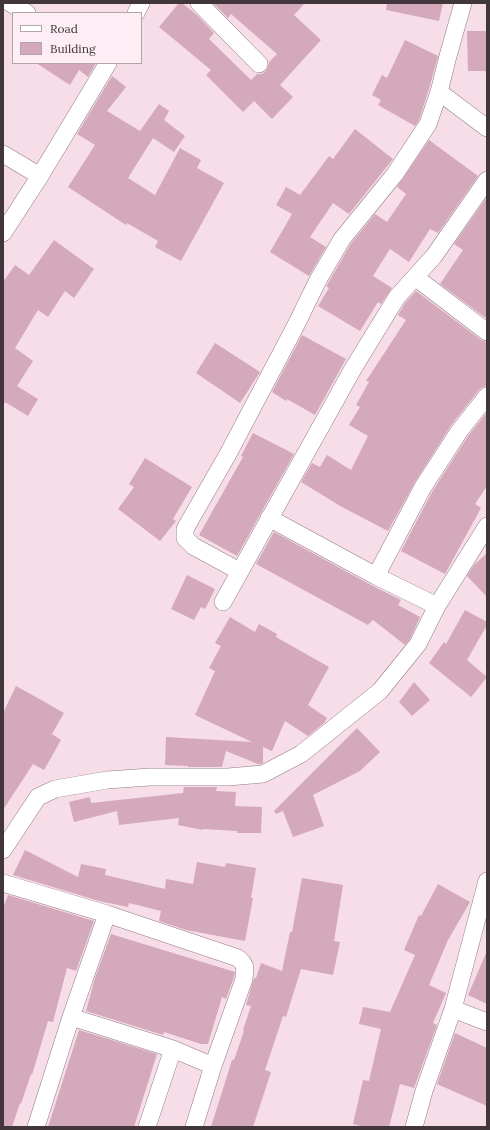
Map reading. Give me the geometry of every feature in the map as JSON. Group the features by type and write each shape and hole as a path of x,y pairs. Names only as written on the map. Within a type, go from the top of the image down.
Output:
{"street":[{"path":"10,3 25,12"},
{"path":"137,12 142,3"},
{"path":"199,3 258,64"},
{"path":"239,571 193,546 185,538 185,529 238,434 296,325 318,280 342,239 395,174 428,124 439,92 463,3"},
{"path":"3,233 40,176 107,64"},
{"path":"439,92 487,128"},
{"path":"3,154 40,176"},
{"path":"222,602 354,367 397,297 434,256 487,180"},
{"path":"415,277 487,332"},
{"path":"376,576 423,487 460,430 487,396"},
{"path":"269,518 376,576 437,606"},
{"path":"3,850 38,797 47,792 107,780 150,777 228,777 263,774 301,754 380,691 418,644 437,606 487,526"},
{"path":"414,1127 424,1091 453,1009 487,881"},
{"path":"3,883 107,914 238,958 242,962 245,967 244,979 213,1066 194,1127"},
{"path":"36,1127 71,1016 107,914"},
{"path":"453,1009 487,1022"},
{"path":"71,1016 173,1049 213,1066"},
{"path":"147,1127 173,1049"}],"building":[{"path":"179,3 182,3 198,16 214,33 209,39 251,80 257,74 262,74 266,71 269,62 277,54 231,14 228,18 214,4 305,3 294,15 321,40 280,85 293,97 272,119 254,101 243,112 206,75 211,70 159,27"},
{"path":"387,3 443,3 439,21 386,10"},
{"path":"467,31 487,31 487,71 468,71"},
{"path":"405,40 438,56 419,120 415,126 378,105 381,100 372,95 382,75 387,78"},
{"path":"38,64 95,64 88,77 79,70 70,85"},
{"path":"112,76 126,87 107,111 140,131 159,104 169,111 164,120 185,136 174,152 153,138 128,178 155,195 180,148 201,160 197,168 224,183 181,261 155,247 158,241 127,223 126,225 68,187 95,145 77,134"},
{"path":"355,129 393,159 349,214 333,203 310,237 326,247 309,276 270,252 292,214 276,205 286,187 300,195 329,156 333,159"},
{"path":"429,140 478,176 438,233 430,229 409,262 390,249 373,276 392,288 381,304 378,302 360,331 318,306 329,288 326,286 350,245 375,214 387,222 406,194 397,187"},
{"path":"487,197 487,319 440,284 463,250 454,244"},
{"path":"54,240 94,269 74,298 65,291 48,317 38,310 15,348 33,361 17,386 38,399 28,416 5,402 3,406 3,282 15,265 29,275"},
{"path":"416,291 481,340 487,342 487,386 479,390 452,424 415,482 388,531 342,507 301,482 312,463 320,467 327,455 351,470 368,436 349,425 360,407 356,405 369,382 366,381 406,320 398,315 405,303"},
{"path":"302,335 346,359 315,415 287,399 286,401 272,392"},
{"path":"215,343 260,372 240,403 196,373"},
{"path":"487,412 487,486 475,504 481,508 445,574 401,551 432,492 468,436"},
{"path":"253,433 294,454 237,556 199,535 243,457 241,456"},
{"path":"145,458 192,487 173,519 176,521 160,541 118,509 134,487 129,484"},
{"path":"274,532 401,600 398,605 420,617 410,639 405,645 373,620 368,625 256,564"},
{"path":"487,553 487,597 467,576 474,565"},
{"path":"187,575 215,589 205,609 201,607 194,620 171,609"},
{"path":"465,610 487,622 487,625 467,660 487,677 471,697 429,663 444,642 446,644"},
{"path":"230,617 255,632 259,624 277,634 276,637 329,667 308,705 327,718 324,723 308,736 285,721 272,751 263,747 263,763 260,764 226,751 222,767 165,765 166,737 252,742 195,715 215,671 209,668 221,646 215,643"},
{"path":"414,682 430,700 412,716 399,702"},
{"path":"16,686 64,713 52,734 61,740 44,770 33,764 3,810 3,713"},
{"path":"357,728 380,752 360,771 313,795 324,826 293,837 283,811 276,814 274,811"},
{"path":"184,787 217,787 216,791 236,792 235,806 262,807 261,833 237,833 237,831 203,830 178,825 179,818 119,825 117,811 74,822 69,802 90,797 91,803 183,793"},
{"path":"25,850 78,877 81,864 106,869 105,875 165,889 166,879 193,884 197,862 225,867 226,863 256,868 251,898 253,898 245,941 186,930 159,921 161,911 129,903 128,907 99,901 13,875"},
{"path":"302,878 343,885 334,941 340,942 333,975 301,969 286,1017 283,1016 265,1070 271,1072 253,1127 211,1127 232,1060 234,1060 244,1031 243,1030 251,1006 246,1005 254,978 256,978 261,963 282,971 290,932 292,932"},
{"path":"438,884 470,902 448,940 429,985 446,993 433,1023 437,1025 414,1088 400,1084 389,1127 364,1127 353,1124 363,1080 369,1081 381,1029 359,1024 363,1007 390,1012 415,955 404,950 419,915 421,916"},
{"path":"8,895 94,921 76,971 67,968 53,1022 48,1021 32,1075 31,1074 12,1127 3,1127 3,908"},
{"path":"111,934 235,972 226,999 222,997 208,1044 201,1044 164,1032 163,1035 86,1011 95,978"},
{"path":"487,951 487,1004 468,995"},
{"path":"79,1030 157,1054 134,1127 48,1127"},
{"path":"455,1033 487,1048 487,1106 437,1084"}]}
